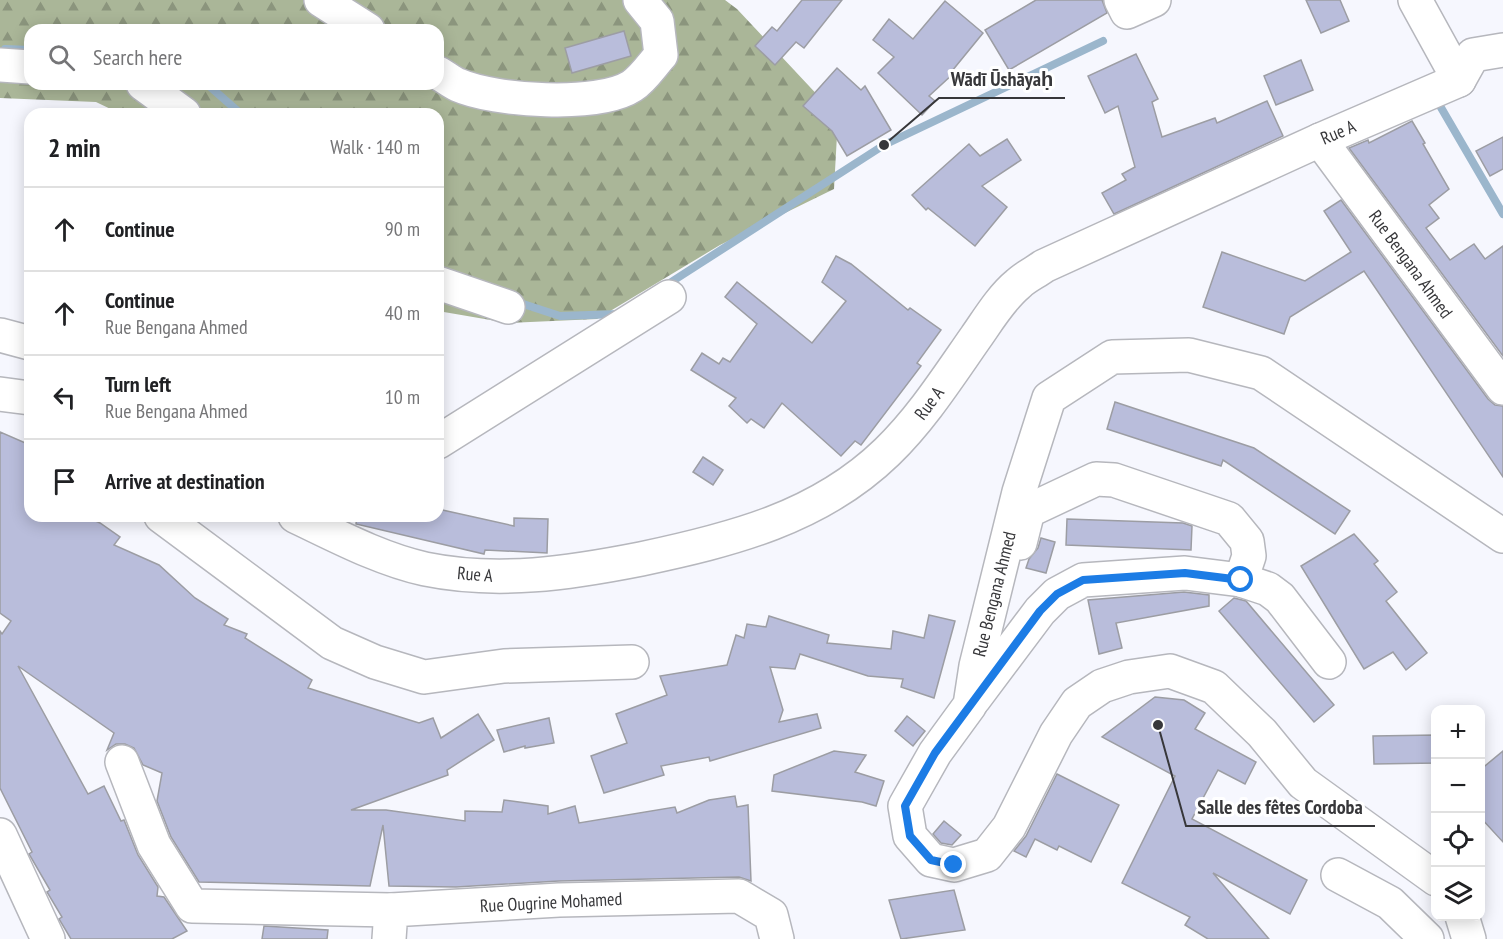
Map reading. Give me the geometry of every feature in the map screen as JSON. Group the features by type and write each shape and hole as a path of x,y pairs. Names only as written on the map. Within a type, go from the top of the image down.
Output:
{"street":[{"path":"321,0 359,24"},
{"path":"444,76 459,85 506,97 543,100 591,97 632,86 661,55 657,21 640,0"},
{"path":"1121,0 1126,12 1154,0"},
{"path":"1416,0 1459,80"},
{"path":"1459,80 1473,55 1503,50"},
{"path":"0,65 24,67"},
{"name":"Rue A","path":"322,522 352,529 425,568 480,576 525,576 576,572 718,543 763,528 838,489 887,453 924,411 1017,284 1044,266 1320,140 1459,80"},
{"path":"151,90 176,108"},
{"name":"Rue Bengana Ahmed","path":"1320,140 1503,388"},
{"path":"444,285 508,307"},
{"path":"444,438 669,297"},
{"path":"0,335 24,341"},
{"name":"Rue Bengana Ahmed","path":"1431,875 1304,783 1262,733 1214,687 1170,671 1130,677 1102,686 1077,703 1056,734 1009,827 987,855 954,865 931,860 910,836 905,806 935,753 970,705 976,666 1019,492 1049,399 1113,357 1189,355 1261,373 1503,536"},
{"path":"0,394 24,397"},
{"path":"1003,608 1028,512 1096,479 1114,480 1229,519 1246,541 1249,556 1241,580"},
{"path":"169,522 332,643 375,662 424,677 504,666 632,663"},
{"path":"970,705 1040,611 1057,594 1083,580 1185,573 1241,580 1268,589 1280,598 1329,662"},
{"name":"Rue Ougrine Mohamed","path":"122,762 154,844 192,906 390,925 559,900 739,896 771,915 777,939"},
{"path":"0,835 48,939"},
{"path":"1338,875 1390,903 1427,939"},
{"path":"1464,921 1469,939"}],"green space":[{"path":"0,0 725,0 737,9 838,117 834,189 720,245 597,319 508,323 444,312 444,108 108,108 96,102 0,98"}],"building":[{"path":"802,0 842,0 804,48 796,42 775,65 755,46 772,27 777,31"},
{"path":"1036,0 1102,0 1107,13 1009,70 985,30"},
{"path":"1306,0 1340,0 1349,21 1321,33"},
{"path":"945,1 983,33 952,71 954,73 929,96 935,101 922,115 878,73 894,57 873,40 889,19 913,39"},
{"path":"624,31 631,56 572,73 565,48"},
{"path":"1136,54 1158,99 1152,102 1162,137 1215,118 1217,123 1267,101 1283,136 1114,214 1102,193 1126,180 1122,174 1135,167 1118,106 1105,113 1088,76"},
{"path":"1301,60 1313,90 1276,105 1264,76"},
{"path":"837,68 861,90 865,86 891,130 847,156 832,131 803,106"},
{"path":"1412,121 1449,189 1429,205 1439,218 1426,228 1450,260 1474,244 1485,259 1503,246 1503,356 1349,148 1368,140 1369,143"},
{"path":"1503,137 1503,169 1490,176 1476,151"},
{"path":"1007,139 1021,160 982,186 1007,207 975,246 928,208 926,210 912,195 969,144 980,156"},
{"path":"1341,200 1488,399 1495,405 1503,406 1503,477 1364,271 1290,317 1284,334 1203,307 1222,252 1305,281 1351,252 1324,211"},
{"path":"836,256 851,264 908,310 910,308 941,330 917,363 921,366 861,445 855,441 841,456 782,403 764,428 751,419 747,423 729,406 736,398 691,370 702,353 719,364 723,358 730,362 757,324 725,297 737,282 812,343 846,301 822,282"},
{"path":"1115,402 1254,448 1350,511 1335,534 1223,460 1221,466 1107,429"},
{"path":"0,432 24,442 24,522 100,523 120,537 114,545 159,565 195,598 228,619 224,625 247,634 245,638 312,680 308,688 419,723 433,718 441,738 478,714 494,740 447,770 448,775 351,810 386,810 465,821 465,811 502,812 504,800 548,806 548,814 575,806 579,823 675,807 677,813 709,800 735,796 737,807 748,805 751,881 739,877 559,881 456,887 389,886 383,825 370,886 199,882 171,837 157,801 162,773 143,765 134,748 125,744 116,744 107,750 114,733 18,666 88,794 104,786 121,821 124,820 138,855 158,887 157,896 164,897 187,931 172,939 71,939 59,919 62,917 47,892 50,890 29,854 32,852 0,788 0,631 2,634 11,621 0,613"},
{"path":"703,457 723,470 713,485 693,472"},
{"path":"444,510 514,526 514,518 548,519 547,553 485,550 484,554 356,524 356,522 444,522"},
{"path":"1067,519 1183,523 1192,526 1191,550 1066,545"},
{"path":"1354,534 1378,561 1374,564 1397,592 1386,601 1427,653 1406,670 1393,652 1364,669 1301,566"},
{"path":"1041,538 1055,542 1046,573 1026,568"},
{"path":"1184,592 1209,595 1209,606 1116,623 1122,648 1099,654 1088,600"},
{"path":"1234,598 1246,601 1334,705 1314,722 1219,611"},
{"path":"929,615 955,621 934,698 901,687 903,679 868,676 800,654 795,669 770,667 783,710 779,722 817,714 821,728 710,761 709,757 661,766 664,775 604,793 591,756 627,743 616,714 667,695 660,676 727,665 736,635 744,638 747,624 766,627 769,616 829,635 827,643 891,649 893,631 924,638"},
{"path":"1155,697 1184,700 1205,713 1195,729 1256,762 1245,784 1218,770 1192,819 1307,880 1290,914 1213,873 1269,939 1208,939 1185,925 1190,917 1122,883 1175,776 1102,737"},
{"path":"907,716 925,731 913,746 895,731"},
{"path":"549,718 554,743 525,748 525,746 504,752 497,730"},
{"path":"1431,735 1431,763 1374,764 1373,736"},
{"path":"834,751 866,755 855,772 884,781 876,806 862,802 772,791 774,775"},
{"path":"1503,751 1503,842 1485,822 1485,766"},
{"path":"1057,774 1119,805 1091,862 1059,846 1057,850 1035,839 1026,857 1014,851 1026,836"},
{"path":"944,821 961,835 952,845 941,843 933,834"},
{"path":"954,890 965,930 901,939 889,900"},
{"path":"264,926 328,930 327,939 262,939"}],"waterway":[{"path":"665,286 884,145 1103,41"},
{"path":"5,49 24,50"},
{"path":"214,90 234,108"},
{"path":"1436,99 1503,214"},
{"path":"517,302 560,316 619,314"}],"place":[{"name":"Wādī Ūshāyaḥ","path":"884,145"},
{"name":"Salle des fêtes Cordoba","path":"1158,725"}],"route":[{"path":"954,865 931,860 910,836 905,806 935,753 1040,611 1057,594 1083,580 1185,573 1241,580"}]}
